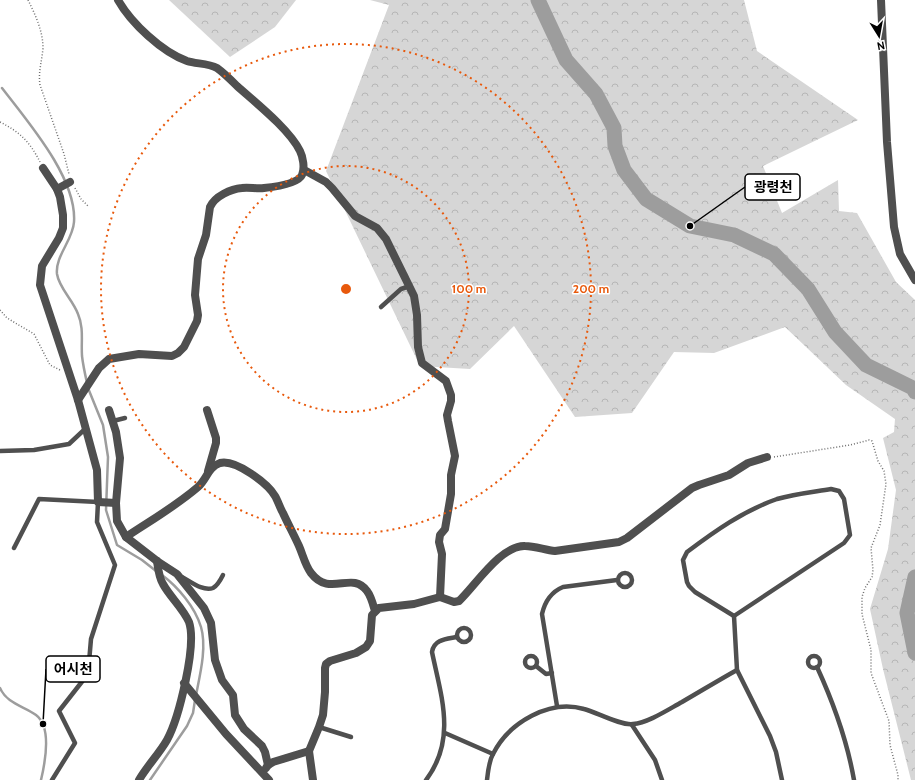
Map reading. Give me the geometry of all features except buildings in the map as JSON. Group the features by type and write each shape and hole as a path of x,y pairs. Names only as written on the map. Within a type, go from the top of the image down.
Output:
{"street":[{"path":"78,400 99,368 109,359 139,354 165,357 172,356 184,347 197,321 198,314 195,295 198,259 206,235 211,203 227,193 241,188 262,188 294,182 300,179 303,168 300,152 293,140 264,109 216,68 186,60 162,46 134,23 118,0"},
{"path":"882,0 887,142 894,227 900,254 915,280"},
{"path":"43,168 58,188 62,207 63,228 59,238 42,266 40,285 78,400 97,470 98,502 116,503"},
{"path":"306,171 320,178 332,188 355,216 372,225 381,232 386,239 410,286 416,306 418,347 422,363 446,381 451,395 447,415 455,456 451,475 452,494 445,529 440,535 439,542 442,554 440,597"},
{"path":"58,188 69,182"},
{"path":"109,410 113,421 120,458 116,503 117,521 126,538 156,561 177,574 208,615 212,630 215,660 222,680 233,695 235,715 244,730 262,746 268,765"},
{"path":"126,538 154,520 199,486 208,471 216,443 216,438 207,410"},
{"path":"375,610 384,606 414,604 440,597 454,602 459,601 496,560 512,550 524,546 555,551 619,542 627,538 692,488 729,475 748,463 768,458"},
{"path":"208,471 214,466 226,463 244,469 266,486 275,496 305,563 312,575 324,584 337,585 352,582 357,583 368,592 375,610 371,620 370,641 366,647 356,653 326,664 324,705 319,727 309,751 313,780"},
{"path":"139,780 166,741 177,714 186,685 190,652 191,630 188,621 162,583 156,561"},
{"path":"186,685 226,734 269,780"},
{"path":"262,773 268,765 309,751"}],"lane":[{"path":"381,307 401,289 410,286"},
{"path":"113,421 125,418"},
{"path":"0,451 34,450 69,444 86,429"},
{"path":"831,489 839,491 844,499 850,530 848,539 734,616 695,592 689,586 683,560 687,552 721,527 754,508 789,496 831,489"},
{"path":"14,548 39,499 98,502 97,522 115,565 91,639 88,674 59,711 75,743 52,780"},
{"path":"177,574 198,586 207,588 216,586 223,575"},
{"path":"557,706 542,614 545,604 556,590 564,586 618,580"},
{"path":"734,616 737,670 770,736 776,752 782,780"},
{"path":"426,780 439,756 445,733 444,712 432,652 433,647 440,640 457,637"},
{"path":"536,666 546,674 552,673"},
{"path":"817,667 830,695 842,730 854,780"},
{"path":"487,780 488,769 493,754 502,740 511,729 525,719 542,711 557,706 583,708 606,718 632,725 658,715 737,670"},
{"path":"632,725 655,760 662,780"},
{"path":"319,727 351,737"},
{"path":"445,733 493,754"}],"path":[{"path":"28,0 39,26 42,40 43,48 39,74 40,85 64,154 69,182 88,206"},
{"path":"0,122 26,139 34,148 43,168"},
{"path":"0,310 13,322 34,334 50,365 54,368 69,372"},
{"path":"768,458 850,445 868,440 872,441 874,444 878,461 884,472 886,484 880,525 871,548 873,570 872,577 865,588 862,597 862,614 871,650 871,673 889,720 890,745 898,780"}],"green space":[{"path":"169,0 296,0 275,27 230,57"},
{"path":"370,0 744,0 757,51 858,120 763,166 782,213 838,180 839,211 857,213 896,282 915,300 915,780 911,780 883,669 870,609 888,549 896,490 883,438 894,432 895,419 846,385 785,327 714,353 674,352 632,413 575,417 514,326 470,369 420,366 326,171 389,5"}],"waterway":[{"path":"538,0 566,60 596,94 614,128 615,146 624,170 646,199 690,226 734,235 774,254 808,289 835,332 866,365 913,388 915,392"},
{"path":"2,88 49,151 68,187 73,205 74,222 71,235 61,254 57,267 57,274 60,284 76,309 80,319 82,329 83,366 87,383"},
{"path":"88,388 103,425 108,457 106,510 117,545 142,560 156,571"},
{"path":"162,575 174,585 185,598 195,612 201,627 203,635 203,652 196,695"},
{"path":"915,577 907,613 915,653"},
{"path":"0,688 7,698 36,715 41,721 46,736 41,780"},
{"path":"150,780 187,726 193,713 195,700"}],"place":[{"name":"광령천","path":"690,226"},
{"name":"어시천","path":"43,724"}]}
